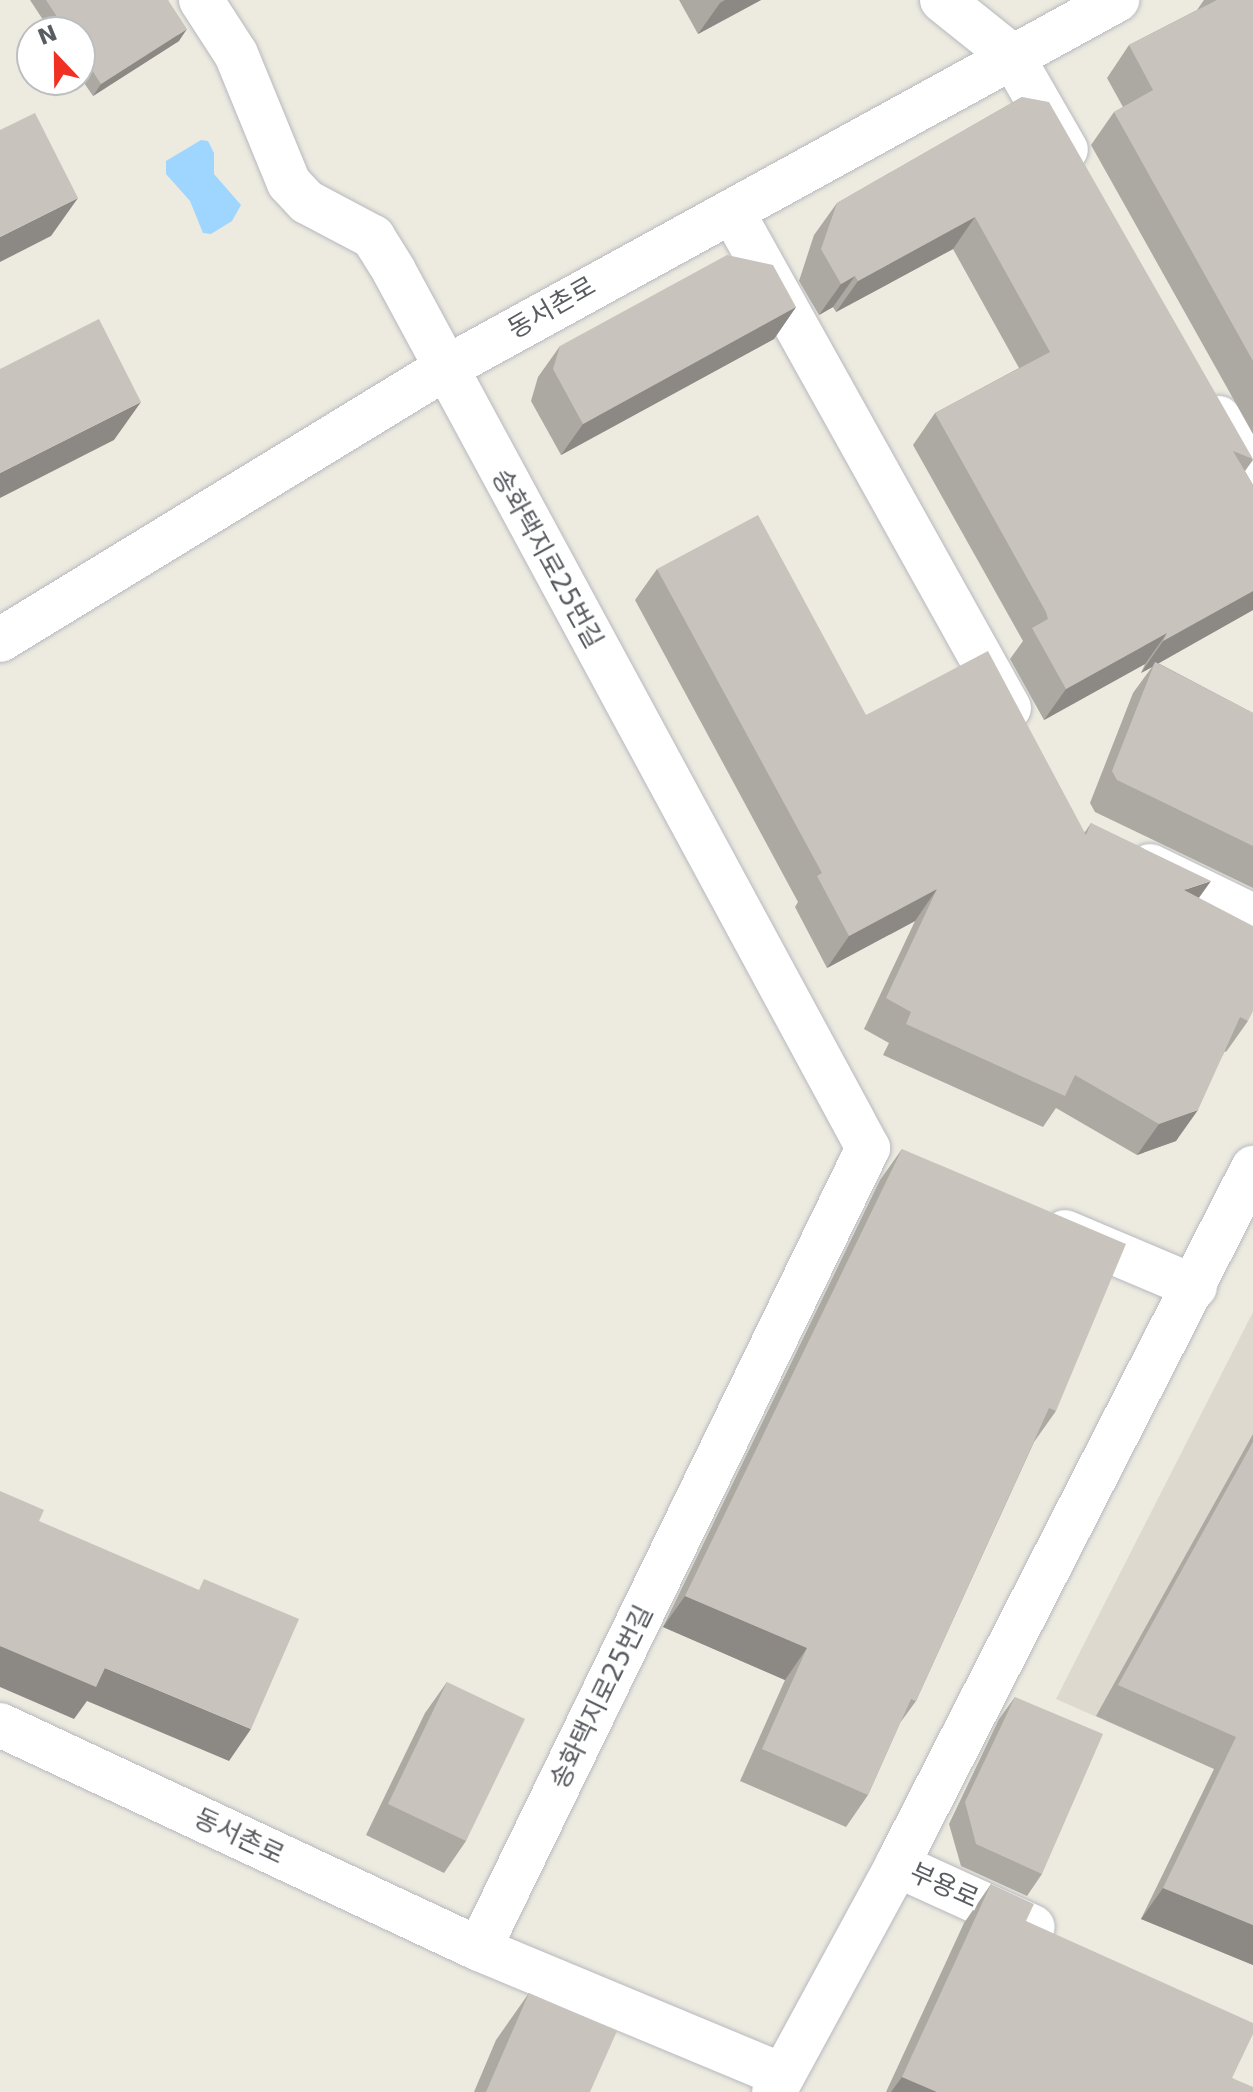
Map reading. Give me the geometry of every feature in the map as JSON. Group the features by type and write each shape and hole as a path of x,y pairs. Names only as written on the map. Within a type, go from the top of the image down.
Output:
{"street":[{"name":"송화택지로25번길","path":"201,0 236,54 289,183 307,202 373,237 868,1148 479,1949"},
{"path":"942,0 1012,56 1090,192"},
{"name":"동서촌로","path":"0,640 444,369 1117,0"},
{"path":"732,211 1031,748"},
{"path":"1199,383 1253,479"},
{"path":"1117,850 1253,916"},
{"path":"868,1148 911,1166"},
{"path":"479,1949 778,2084 897,1865 1195,1287 1253,1168"},
{"path":"1024,1214 1195,1287"},
{"name":"동서촌로","path":"0,1725 479,1949"},
{"name":"부용로","path":"897,1865 1068,1942"}],"shaded area":[{"path":"1253,1312 1253,1786 1056,1699"}],"water":[{"path":"201,140 208,141 214,153 214,174 241,205 232,221 211,234 203,233 190,201 166,174 166,161"}],"building":[{"path":"46,0 168,0 187,29 101,84 96,76 96,16 56,16"},
{"path":"1217,0 1253,0 1253,361 1114,112 1153,90 1129,45"},
{"path":"1022,97 1049,102 1253,459 1233,451 1253,485 1253,591 1163,641 1167,633 1066,689 1032,628 1048,619 1046,612 935,413 1050,352 975,217 858,281 855,276 841,284 821,249 837,203"},
{"path":"35,113 78,198 0,237 0,130"},
{"path":"727,255 773,265 796,307 583,424 553,369 560,346"},
{"path":"99,319 141,402 0,473 0,369"},
{"path":"758,515 866,715 988,651 1086,835 1091,823 1211,881 1184,890 1253,926 1253,1011 1248,1021 1240,1017 1198,1110 1159,1124 1075,1075 1065,1096 906,1024 911,1012 886,998 937,889 849,936 817,876 822,873 657,569"},
{"path":"1155,662 1253,713 1253,846 1117,780 1112,771"},
{"path":"902,1149 1126,1244 1056,1411 1049,1408 916,1701 911,1699 868,1795 762,1749 807,1648 685,1596"},
{"path":"1253,1442 1253,1925 1163,1888 1236,1737 1118,1685"},
{"path":"0,1491 44,1510 39,1521 199,1590 204,1579 299,1619 251,1729 105,1668 96,1687 0,1646"},
{"path":"447,1682 525,1719 466,1841 388,1804"},
{"path":"1015,1697 1103,1734 1042,1874 976,1844 965,1802"},
{"path":"991,1884 1034,1904 1026,1921 1253,2023 1253,2034 1232,2078 1253,2087 1253,2092 937,2092 902,2077"},
{"path":"529,1993 617,2031 590,2092 486,2092"}]}
